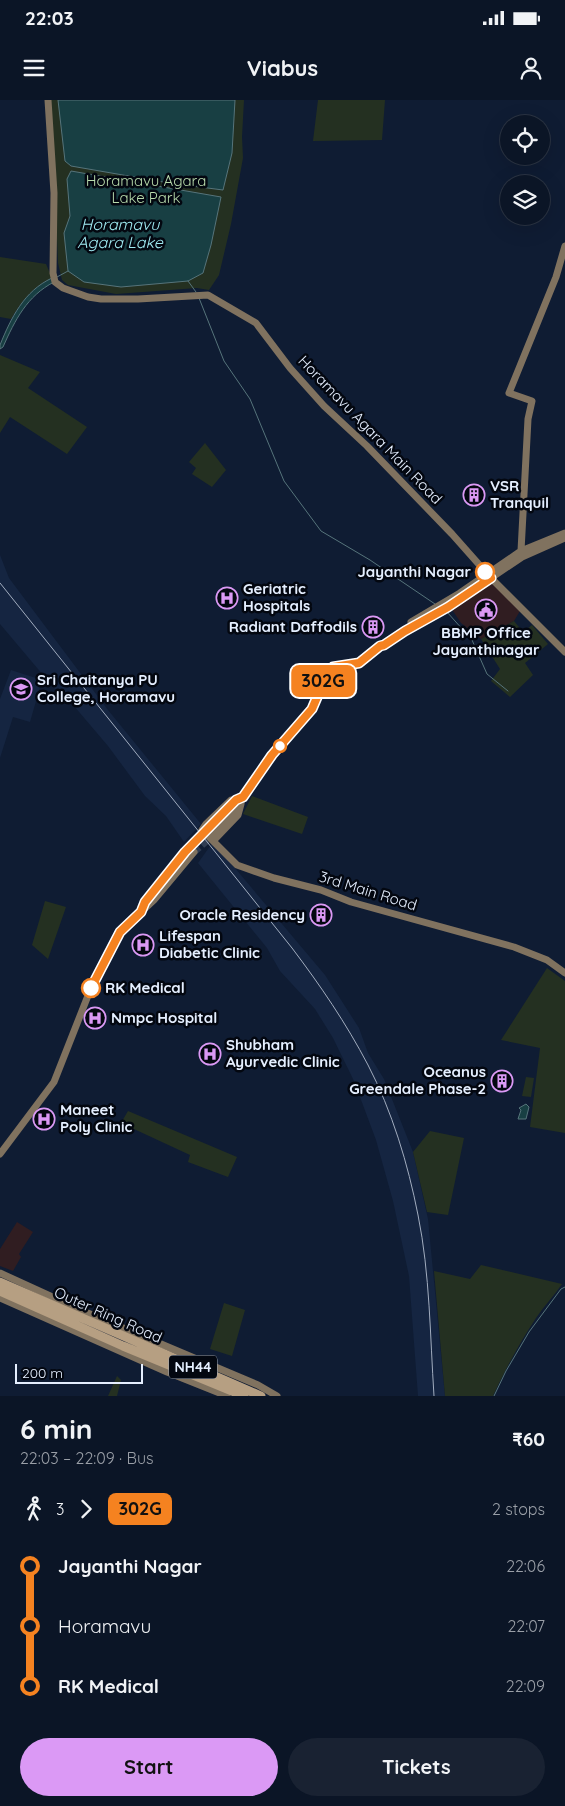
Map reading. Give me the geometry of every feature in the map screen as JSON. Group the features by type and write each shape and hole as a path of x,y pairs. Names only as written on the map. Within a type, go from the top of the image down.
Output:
{"highway":[{"name":"Outer Ring Road","path":"0,1282 164,1350 261,1396"},
{"name":"Outer Ring Road","path":"0,1291 123,1346 244,1396"}],"street":[{"name":"Horamavu Agara Main Road","path":"48,100 54,193 55,280 63,288 88,296 102,298 138,299 203,295 215,299 256,322 290,368 324,406 367,446 489,576 565,652"},
{"path":"522,551 528,419 532,401 509,394 556,277 565,246"},
{"path":"489,576 522,551 565,533"},
{"path":"210,836 240,800 272,755 312,709 327,674 333,667 359,663 380,646 382,641 440,608 489,576 522,557 565,538"},
{"path":"210,836 202,830 203,828 231,800 240,800"},
{"path":"210,836 238,815 240,800"},
{"name":"3rd Main Road","path":"210,836 237,865 274,878 321,890 351,902 514,947 547,960 565,973"},
{"path":"0,1154 54,1082 91,988 120,932 140,913 145,902 192,850"},
{"path":"0,1273 164,1350 258,1385 277,1396"},
{"path":"0,1298 167,1372 227,1396"}],"shaded area":[{"path":"0,555 9,578 108,710 201,824 184,842 166,816 145,796 108,746 74,706 54,688 0,624"},
{"name":"BBMP Office Jayanthinagar","path":"491,581 520,611 514,621 481,639 461,623 451,608"},
{"name":"Sri Chaitanya PU College, Horamavu","path":"11,670 42,680 30,722 13,717 0,758 0,699"},
{"path":"213,842 325,975 359,1028 368,1053 384,1079 413,1152 428,1219 445,1396 418,1396 409,1276 393,1201 376,1140 354,1081 333,1038 315,1009 280,971 267,948 198,863"},
{"path":"17,1222 33,1232 19,1254 21,1257 13,1271 0,1266 0,1249"}],"green space":[{"name":"Horamavu Agara Lake Park","path":"51,100 244,100 243,158 231,224 219,275 209,290 197,288 116,294 68,285 62,280 58,263"},
{"path":"318,100 385,100 382,140 313,141"},
{"path":"0,257 46,264 52,278 39,285 28,295 11,319 0,317"},
{"path":"0,355 40,372 28,388 87,427 67,454 10,417 0,433"},
{"path":"205,443 226,470 212,487 192,474 196,468 189,462"},
{"path":"514,621 523,632 532,625 548,644 525,663 533,675 510,697 491,681 500,669 481,639"},
{"path":"252,796 308,817 302,834 243,814"},
{"path":"45,901 66,907 48,959 32,945"},
{"path":"547,968 565,981 565,1133 530,1127 540,1048 501,1040"},
{"path":"526,1077 534,1078 531,1097 522,1096"},
{"path":"128,1111 237,1157 228,1177 188,1162 190,1155 121,1123"},
{"path":"430,1131 464,1138 448,1215 427,1212 413,1152"},
{"path":"481,1265 562,1284 530,1328 513,1356 493,1396 445,1396 434,1271 470,1279"},
{"path":"224,1303 245,1310 232,1356 210,1349"},
{"path":"117,1376 121,1380 117,1396 108,1396"}],"water":[{"name":"Horamavu Agara Lake","path":"58,100 235,100 232,153 223,190 169,183 71,166 65,161"},
{"name":"Horamavu Agara Lake","path":"71,171 221,197 203,273 188,281 121,287 84,282 68,271 64,233 70,216 67,179"},
{"path":"52,278 54,282 36,294 23,310 12,327 3,347 0,349 4,335 20,306 34,290"},
{"path":"526,1104 529,1107 526,1119 518,1119 521,1110 519,1108"}],"waterway":[{"path":"57,277 68,271"},
{"path":"188,281 196,292"},
{"path":"199,298 224,361 250,399 284,481 321,531 370,560 435,604"},
{"path":"447,612 472,640 487,674 508,691"},
{"path":"494,1396 529,1332 561,1289 565,1287"}],"tunnel":[{"path":"189,847 206,831"},
{"path":"194,852 211,837"}],"railway":[{"path":"0,583 292,948 351,1034 368,1065 392,1119 418,1215 427,1282 434,1396"}],"bus line":[{"name":"302G","path":"91,988 120,932 141,912 145,902 185,852 236,800 243,797 248,791 272,755 312,709 327,674 333,667 340,665 350,666 359,663 380,646 448,607 491,578 485,572"}],"place":[{"name":"VSR Tranquil","path":"474,495"},
{"name":"Jayanthi Nagar","path":"485,572"},
{"name":"Geriatric Hospitals","path":"227,598"},
{"name":"BBMP Office Jayanthinagar","path":"486,610"},
{"name":"Radiant Daffodils","path":"373,627"},
{"name":"Sri Chaitanya PU College, Horamavu","path":"21,689"},
{"name":"Oracle Residency","path":"321,915"},
{"name":"Lifespan Diabetic Clinic","path":"143,945"},
{"name":"RK Medical","path":"91,988"},
{"name":"Nmpc Hospital","path":"95,1018"},
{"name":"Shubham Ayurvedic Clinic","path":"210,1054"},
{"name":"Oceanus Greendale Phase-2","path":"502,1081"},
{"name":"Maneet Poly Clinic","path":"44,1119"}]}
